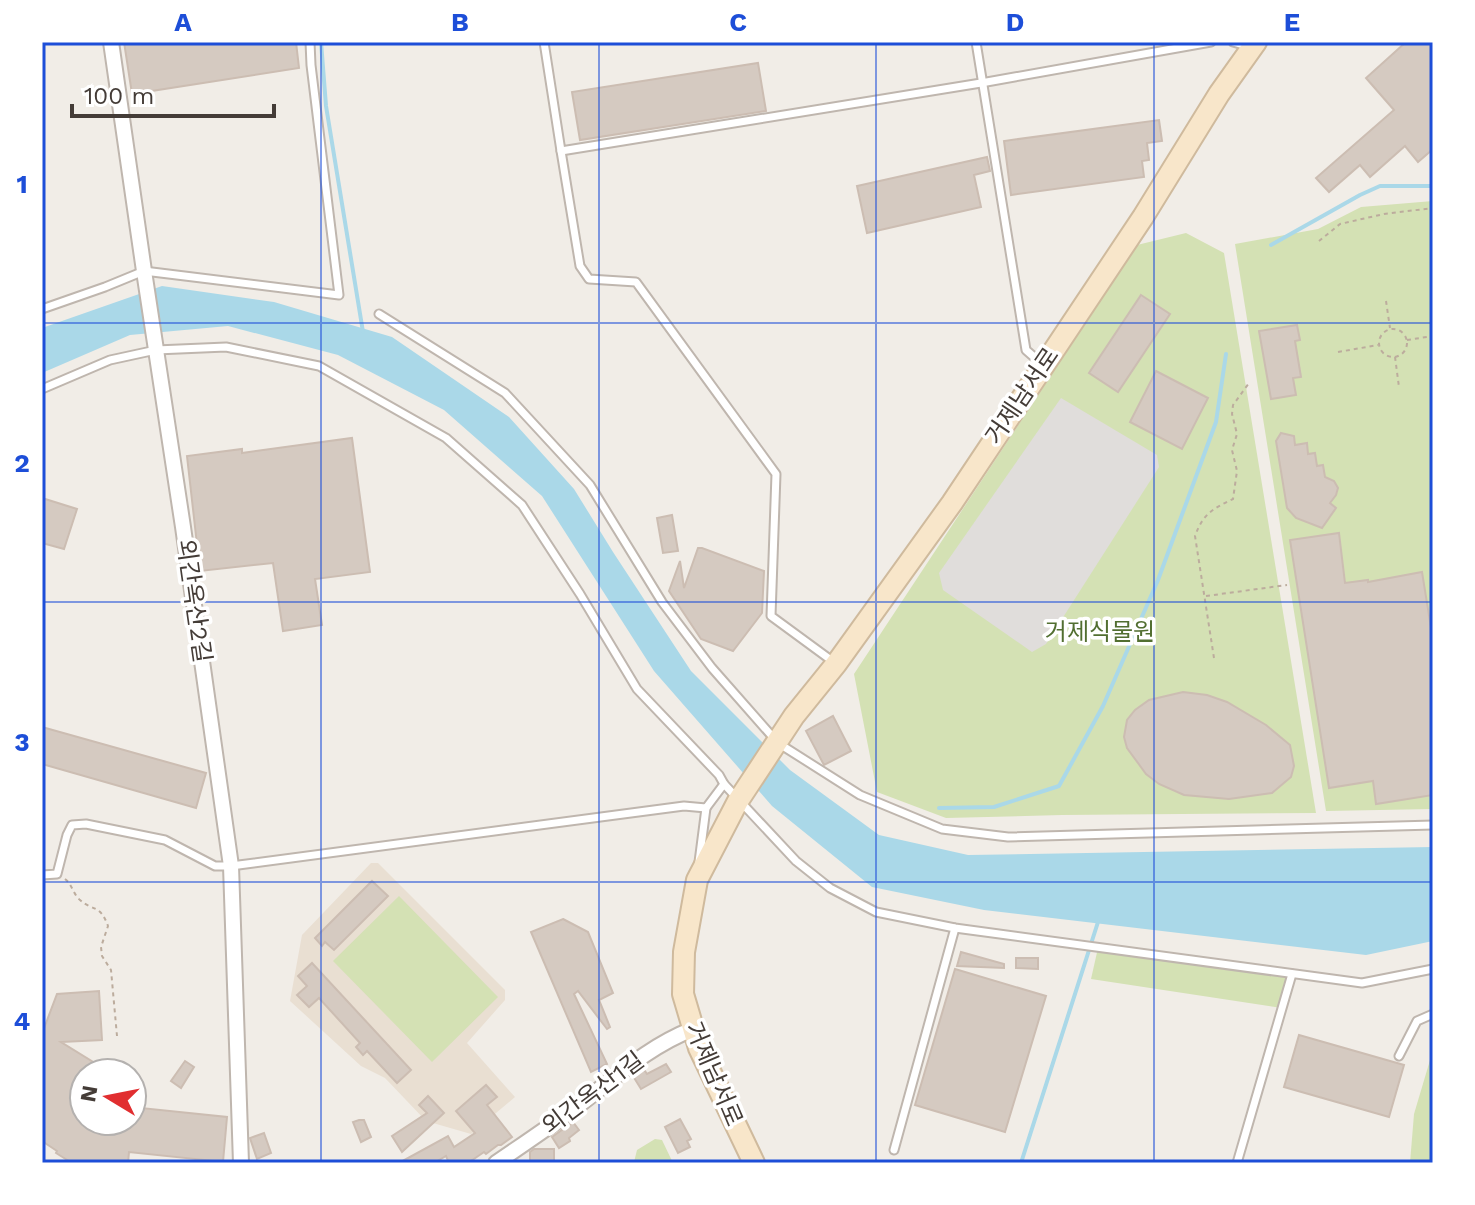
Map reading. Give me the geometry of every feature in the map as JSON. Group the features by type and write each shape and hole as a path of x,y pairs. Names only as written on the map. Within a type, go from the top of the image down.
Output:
{"main road":[{"name":"거제남서로","path":"754,1163 699,1048 683,994 684,952 697,880 738,801 794,716 836,664 952,503 1152,203 1247,44"}],"street":[{"name":"외간옥산2길","path":"111,42 231,866 241,1163"},
{"name":"외간옥산1길","path":"496,1163 657,1046 693,1029"}],"lane":[{"path":"42,309 144,271 339,295 310,42"},
{"path":"544,42 580,266 589,279 636,282 776,474 771,616 836,664"},
{"path":"976,42 1026,350 1043,365"},
{"path":"561,151 1211,42"},
{"path":"379,314 505,393 590,485 662,602 712,668 778,743 860,795 942,829 1008,837 1433,825"},
{"path":"42,389 110,360 156,350 226,347 319,366 446,438 522,505 637,689 719,775 738,801 796,861 830,888 876,912 955,928 1362,983 1433,969"},
{"path":"697,880 706,808 724,784"},
{"path":"42,875 57,874 72,825 86,824 165,840 215,866 231,866 684,806 706,808"},
{"path":"894,1150 955,928"},
{"path":"1237,1163 1292,974"},
{"path":"1399,1056 1417,1021 1433,1014"}],"path":[{"path":"1319,241 1340,224 1433,208"},
{"path":"1386,301 1390,329"},
{"path":"1390,329 1400,331 1406,340 1403,352 1395,356 1383,353 1379,345 1383,333 1390,329"},
{"path":"1406,340 1433,336"},
{"path":"1338,352 1379,345"},
{"path":"1395,356 1399,387"},
{"path":"1214,658 1195,536 1200,521 1213,508 1233,499 1237,471 1232,450 1237,434 1233,405 1249,383"},
{"path":"1206,596 1287,585"},
{"path":"57,874 69,881 83,902 101,911 105,917 108,926 101,947 102,956 111,970 117,1036"}],"shaded area":[{"path":"1061,398 1157,455 1159,467 1046,644 1032,652 943,590 939,573"},
{"path":"371,863 378,863 505,990 505,1000 467,1043 515,1097 471,1134 426,1121 385,1078 361,1066 290,1001 302,935"}],"green space":[{"path":"1433,201 1433,809 1326,811 1235,244 1318,229 1361,207"},
{"name":"거제식물원","path":"1186,233 1224,253 1316,813 946,818 877,792 854,674 1137,245"},
{"path":"399,896 498,997 432,1062 333,961"},
{"path":"1098,948 1292,974 1282,1008 1091,979"},
{"path":"1433,1050 1433,1163 1410,1163 1414,1114"},
{"path":"655,1139 662,1140 673,1163 631,1163 637,1150"}],"water":[{"path":"162,286 274,302 392,337 509,417 574,489 691,671 790,770 879,835 968,855 1433,847 1433,941 1366,955 984,910 872,887 772,806 654,671 542,496 444,410 338,355 228,326 130,335 42,373 42,328"}],"building":[{"path":"124,42 296,42 299,68 132,94"},
{"path":"1406,42 1433,42 1433,149 1418,162 1405,146 1370,177 1360,165 1329,192 1316,178 1394,110 1366,78"},
{"path":"758,63 766,111 580,140 572,92"},
{"path":"1159,120 1162,141 1147,143 1149,160 1142,161 1144,177 1011,195 1004,141"},
{"path":"987,157 990,171 974,175 981,207 867,233 857,186"},
{"path":"1141,295 1170,314 1118,392 1089,373"},
{"path":"1297,325 1300,340 1295,341 1301,377 1293,378 1296,395 1271,399 1259,331"},
{"path":"1156,371 1208,398 1182,449 1130,422"},
{"path":"1281,433 1294,436 1295,445 1307,443 1308,454 1315,453 1317,466 1323,465 1325,477 1334,481 1338,488 1330,503 1336,508 1322,528 1296,518 1287,508 1276,441"},
{"path":"352,438 370,572 315,579 322,625 283,631 273,563 200,571 187,456 242,449 242,453"},
{"path":"42,498 77,509 64,549 42,543"},
{"path":"672,515 678,551 663,553 657,518"},
{"path":"1339,533 1345,583 1422,572 1433,640 1433,795 1376,804 1373,781 1329,788 1290,540"},
{"path":"698,548 764,571 762,613 733,651 701,639 669,591 680,561 684,588"},
{"path":"1183,692 1227,702 1266,725 1290,745 1294,766 1291,777 1272,793 1229,799 1184,795 1159,784 1146,774 1127,748 1124,737 1127,720 1149,700"},
{"path":"833,716 851,751 824,765 806,731"},
{"path":"42,727 206,773 196,808 42,764"},
{"path":"372,881 388,896 334,950 325,942 322,946 315,938"},
{"path":"563,919 588,932 613,993 599,1000 610,1027 607,1029 578,991 574,994 607,1064 591,1072 531,932"},
{"path":"961,952 1004,964 1004,968 957,966"},
{"path":"1016,958 1038,958 1038,969 1016,968"},
{"path":"312,963 411,1070 397,1083 367,1051 363,1055 356,1047 360,1043 319,998 309,1007 297,995 307,986 298,976"},
{"path":"955,969 1046,996 1005,1132 915,1105"},
{"path":"99,991 102,1040 61,1042 85,1057 68,1057 68,1137 148,1137 148,1109 227,1117 223,1162 129,1152 128,1163 72,1163 42,1141 42,1030 57,994"},
{"path":"1299,1035 1404,1065 1389,1117 1284,1087"},
{"path":"185,1061 194,1067 181,1088 171,1081"},
{"path":"666,1064 671,1072 641,1089 633,1076 643,1068 647,1074"},
{"path":"486,1085 497,1097 487,1105 512,1137 468,1163 449,1163 446,1156 434,1163 399,1163 448,1136 454,1147 475,1133 456,1111"},
{"path":"428,1096 444,1113 402,1152 392,1136 427,1113 419,1105"},
{"path":"680,1119 691,1139 687,1141 690,1147 678,1153 665,1127"},
{"path":"364,1120 371,1137 361,1142 353,1122"},
{"path":"573,1122 579,1130 559,1148 552,1137"},
{"path":"264,1133 271,1153 257,1159 250,1138"},
{"path":"534,1149 554,1149 554,1161 530,1163 530,1152"}],"waterway":[{"path":"321,42 326,106 363,332"},
{"path":"1271,245 1380,186 1433,186"},
{"path":"939,808 994,807 1059,786 1103,706 1158,580 1216,422 1226,354"},
{"path":"1021,1163 1098,922"}]}
